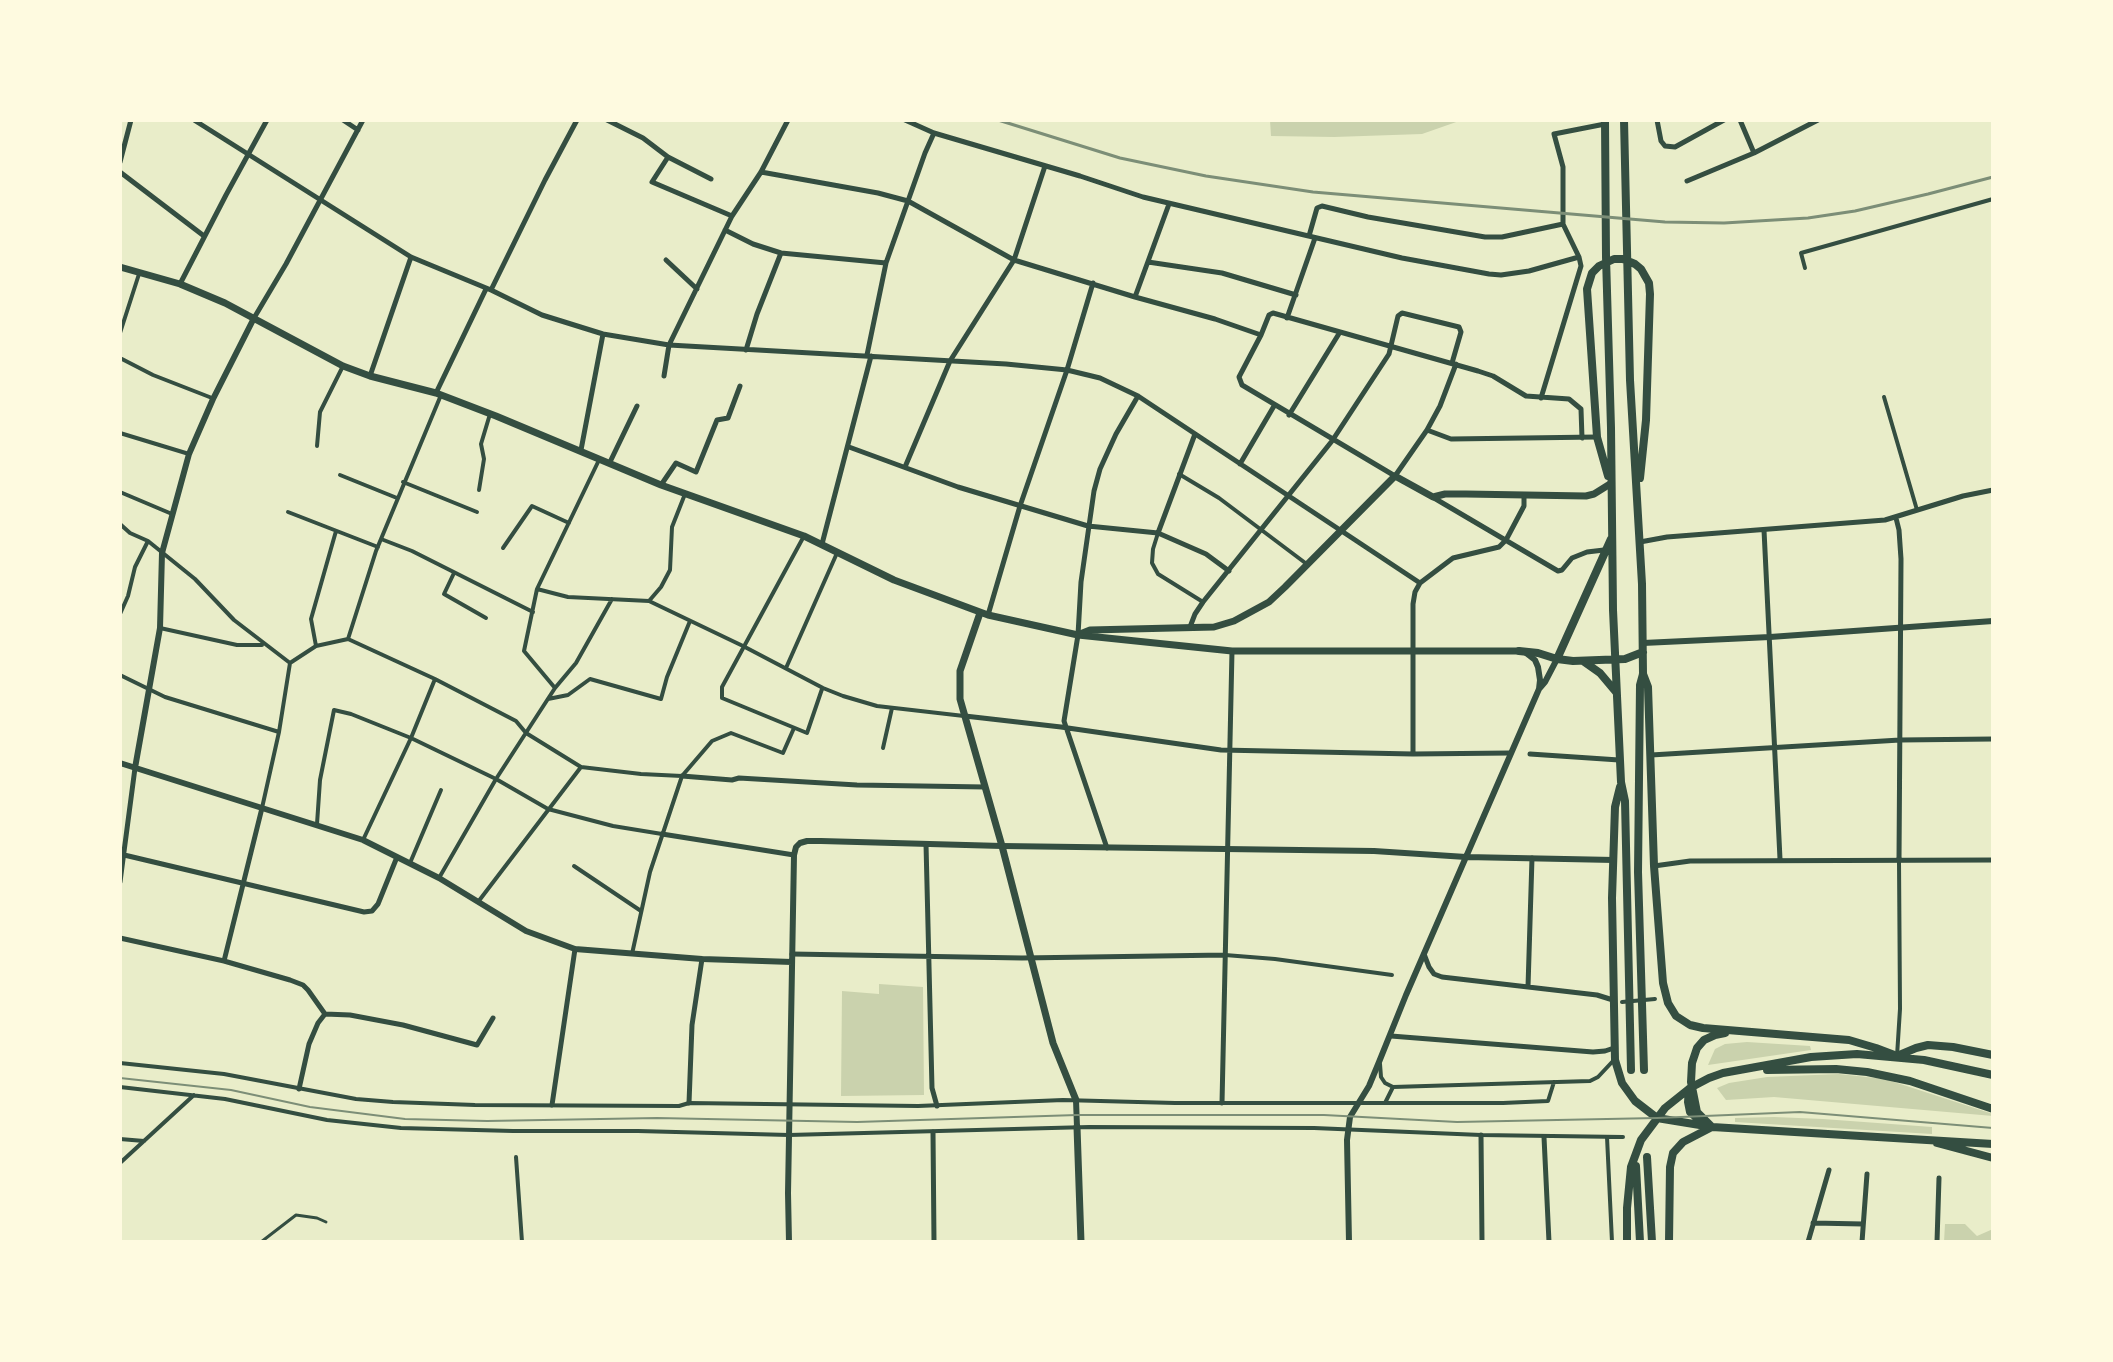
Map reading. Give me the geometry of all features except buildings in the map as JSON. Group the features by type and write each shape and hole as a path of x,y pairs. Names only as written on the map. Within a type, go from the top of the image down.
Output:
{"main road":[{"path":"1624,120 1630,380 1638,491 1643,647 1638,872 1644,1070"},
{"path":"1605,122 1610,484 1616,692 1621,782 1625,801 1631,1070"},
{"path":"1610,484 1597,437 1588,281 1592,273 1614,259 1628,260 1641,269 1649,283 1644,458 1638,491"},
{"path":"120,267 180,284 254,318 343,366 438,394 490,414 661,485 804,536 894,580 984,614 1078,635 1232,651 1519,651 1582,661 1625,659 1643,647"},
{"path":"1078,635 1090,630 1214,627 1234,621 1269,602 1395,476 1433,497 1445,494 1586,496 1610,484"},
{"path":"1557,659 1612,538"},
{"path":"984,614 960,671 960,699 1053,1043 1076,1100"},
{"path":"1582,661 1600,673 1616,692"},
{"path":"1643,674 1648,687 1654,866 1663,983 1668,1003 1676,1016 1690,1025 1733,1032 1849,1040 1897,1056 1928,1045 1993,1055"},
{"path":"1621,782 1615,807 1617,1001 1614,1048 1618,1074 1630,1095 1661,1120 1712,1127 1993,1144"},
{"path":"1712,1127 1697,1112 1691,1082 1694,1056 1704,1040 1733,1032"},
{"path":"1627,1242 1631,1167 1641,1140 1665,1108 1690,1088 1723,1073 1836,1055 1897,1056 1993,1075"},
{"path":"1746,1070 1836,1069 1867,1072 1910,1081 1993,1109"},
{"path":"1077,1127 1081,1242"},
{"path":"1669,1242 1673,1153 1683,1142 1712,1127"},
{"path":"1921,1138 1993,1158"},
{"path":"1647,1157 1652,1242"},
{"path":"1635,1162 1640,1242"}],"street":[{"path":"120,162 131,120"},
{"path":"194,120 204,123 249,155 411,257 542,315 603,334 669,345 950,361 1067,370 1100,378 1138,396 1420,583"},
{"path":"180,284 267,120"},
{"path":"343,120 358,130"},
{"path":"120,882 135,768 160,628 162,553 189,454 254,318 363,120"},
{"path":"348,639 377,549 438,394 488,290 577,120"},
{"path":"607,120 711,179"},
{"path":"664,376 669,345 732,216 761,172 788,120"},
{"path":"905,120 934,133 1169,204 1402,258 1501,275 1579,257"},
{"path":"1657,120 1661,141 1665,146 1675,147 1724,120"},
{"path":"1740,120 1754,153"},
{"path":"1687,181 1754,153 1818,120"},
{"path":"1541,398 1581,266 1563,224 1563,167 1554,134 1605,122"},
{"path":"822,544 849,447 886,263 934,133"},
{"path":"668,157 652,182 732,216"},
{"path":"905,467 950,361 1014,260 1045,166"},
{"path":"120,172 204,236"},
{"path":"761,172 908,201 1014,260 1261,335"},
{"path":"1805,268 1801,253 1993,199"},
{"path":"1135,297 1169,204"},
{"path":"1287,318 1312,237 1317,208 1322,206 1485,237 1502,237 1563,224"},
{"path":"725,230 781,253 886,263"},
{"path":"746,350 781,253"},
{"path":"370,376 411,257"},
{"path":"666,260 697,289"},
{"path":"1148,262 1222,273 1296,295"},
{"path":"120,333 139,273"},
{"path":"984,614 1067,370 1093,283"},
{"path":"1190,628 1203,602 1332,441 1389,354 1391,347 1398,316 1402,313 1459,327 1461,332 1454,363 1440,406 1395,476 1332,441 1242,385 1239,377 1269,315 1273,313 1391,347 1454,363 1493,376 1521,394 1569,399 1581,409 1582,438"},
{"path":"1289,415 1340,332"},
{"path":"581,450 603,334"},
{"path":"120,358 213,399"},
{"path":"317,446 320,412 343,366"},
{"path":"661,485 676,463 696,472 717,420 728,418 740,386"},
{"path":"1107,848 1064,721 1078,635 1088,526 1100,469 1138,396"},
{"path":"1884,397 1917,510"},
{"path":"610,462 637,406"},
{"path":"1240,464 1274,406"},
{"path":"479,490 484,459 481,444 490,414"},
{"path":"1427,430 1451,439 1597,437"},
{"path":"1195,434 1158,533 1152,563 1158,574 1203,602"},
{"path":"120,435 189,454"},
{"path":"849,447 958,487 1088,526 1158,533 1206,554 1229,571"},
{"path":"555,688 524,651 537,589 600,458"},
{"path":"1179,474 1219,498 1308,565"},
{"path":"340,475 397,498"},
{"path":"403,482 477,512"},
{"path":"1640,542 1667,537 1896,518 1963,496 1993,490"},
{"path":"120,492 172,514"},
{"path":"649,601 670,570 672,527 685,494"},
{"path":"1413,754 1415,592 1420,583 1453,558 1499,547 1524,506 1524,496"},
{"path":"1433,497 1558,571 1572,558 1605,550"},
{"path":"503,548 532,506 569,523"},
{"path":"288,512 377,549"},
{"path":"1896,518 1900,545 1900,1009 1897,1056"},
{"path":"120,524 130,533 148,541 195,579 234,620 290,663"},
{"path":"1764,530 1780,859"},
{"path":"316,646 311,619 336,531"},
{"path":"804,536 722,687 722,698 807,733 823,688"},
{"path":"381,539 412,551 533,612"},
{"path":"120,614 135,567 148,541"},
{"path":"786,668 838,552"},
{"path":"454,573 444,594 486,618"},
{"path":"537,589 568,597 649,601 823,688 877,706 1230,751 1510,753"},
{"path":"439,878 496,779 555,688 576,663 612,599"},
{"path":"548,699 568,695 590,679 661,699 690,621"},
{"path":"1643,647 1993,621"},
{"path":"160,628 237,645 264,645"},
{"path":"224,961 279,732 290,663 316,646 348,639 516,721 526,733 581,767 641,774 781,782 985,787"},
{"path":"1222,1103 1232,651"},
{"path":"1519,651 1535,660 1539,671 1539,689"},
{"path":"1349,1242 1347,1129 1350,1117 1369,1086 1510,753 1539,689 1557,659"},
{"path":"120,675 149,691 279,732"},
{"path":"363,840 435,679"},
{"path":"883,748 892,708"},
{"path":"317,824 320,780 334,710 411,738 496,779 548,809 613,826 795,851 807,841 1374,851 1466,857 1614,860"},
{"path":"632,954 662,834 682,776 712,741 731,733 783,753 794,728"},
{"path":"1651,755 1900,740 1993,739"},
{"path":"1530,754 1620,760"},
{"path":"120,763 363,840 439,878 526,931 575,949 792,962"},
{"path":"478,902 581,767"},
{"path":"410,863 441,790"},
{"path":"926,844 932,1088 937,1106"},
{"path":"789,1242 795,851"},
{"path":"122,854 364,912 372,911 378,904 397,857"},
{"path":"1528,987 1532,858"},
{"path":"1654,866 1673,862 1780,859 1993,860"},
{"path":"574,866 641,911"},
{"path":"120,938 260,970 303,985 325,1014"},
{"path":"552,1105 575,949"},
{"path":"792,954 1030,957 1225,955 1392,975"},
{"path":"1424,954 1434,974 1442,977 1597,995 1617,1001 1655,999"},
{"path":"689,1103 692,1025 702,959"},
{"path":"325,1014 350,1015 403,1025 477,1045 493,1018"},
{"path":"299,1089 309,1044 325,1014"},
{"path":"1391,1036 1593,1052 1614,1048"},
{"path":"1379,1062 1381,1077 1393,1087 1590,1081 1615,1060"},
{"path":"120,1063 224,1074 299,1089 393,1102 552,1105 937,1106 1076,1100 1128,1103 1488,1103 1548,1101 1554,1082"},
{"path":"120,1087 225,1099 327,1120 401,1128 789,1135 1077,1127 1347,1129 1623,1137"},
{"path":"1385,1103 1393,1087"},
{"path":"120,1163 194,1095"},
{"path":"1076,1100 1077,1127"},
{"path":"933,1132 934,1242"},
{"path":"1481,1135 1482,1242"},
{"path":"1544,1137 1549,1242"},
{"path":"1607,1137 1612,1242"},
{"path":"120,1139 144,1141"},
{"path":"516,1157 522,1242"},
{"path":"1808,1242 1829,1170"},
{"path":"1862,1242 1867,1174"},
{"path":"1937,1242 1939,1178"},
{"path":"1813,1223 1863,1224"}],"lane":[{"path":"261,1242 296,1215 326,1222"}],"green space":[{"path":"1270,120 1462,120 1422,134 1334,137 1271,136"},
{"path":"879,984 923,987 924,1095 841,1096 842,991 879,994"},
{"path":"1747,1042 1810,1046 1811,1050 1708,1065 1715,1049 1725,1044"},
{"path":"1839,1074 1885,1079 1993,1116 1774,1097 1726,1100 1717,1088 1767,1077"},
{"path":"1774,1117 1932,1127 1932,1134 1735,1122 1735,1118"},
{"path":"1945,1224 1965,1224 1977,1236 1993,1229 1993,1242 1944,1242"}],"tram line":[{"path":"120,1078 231,1090 310,1107 405,1119 657,1118 857,1122 1077,1115 1324,1115 1457,1122 1800,1112 1993,1128"}],"railway":[{"path":"998,120 1120,158 1206,176 1313,192 1665,222 1724,223 1808,218 1855,211 1993,177"}]}
